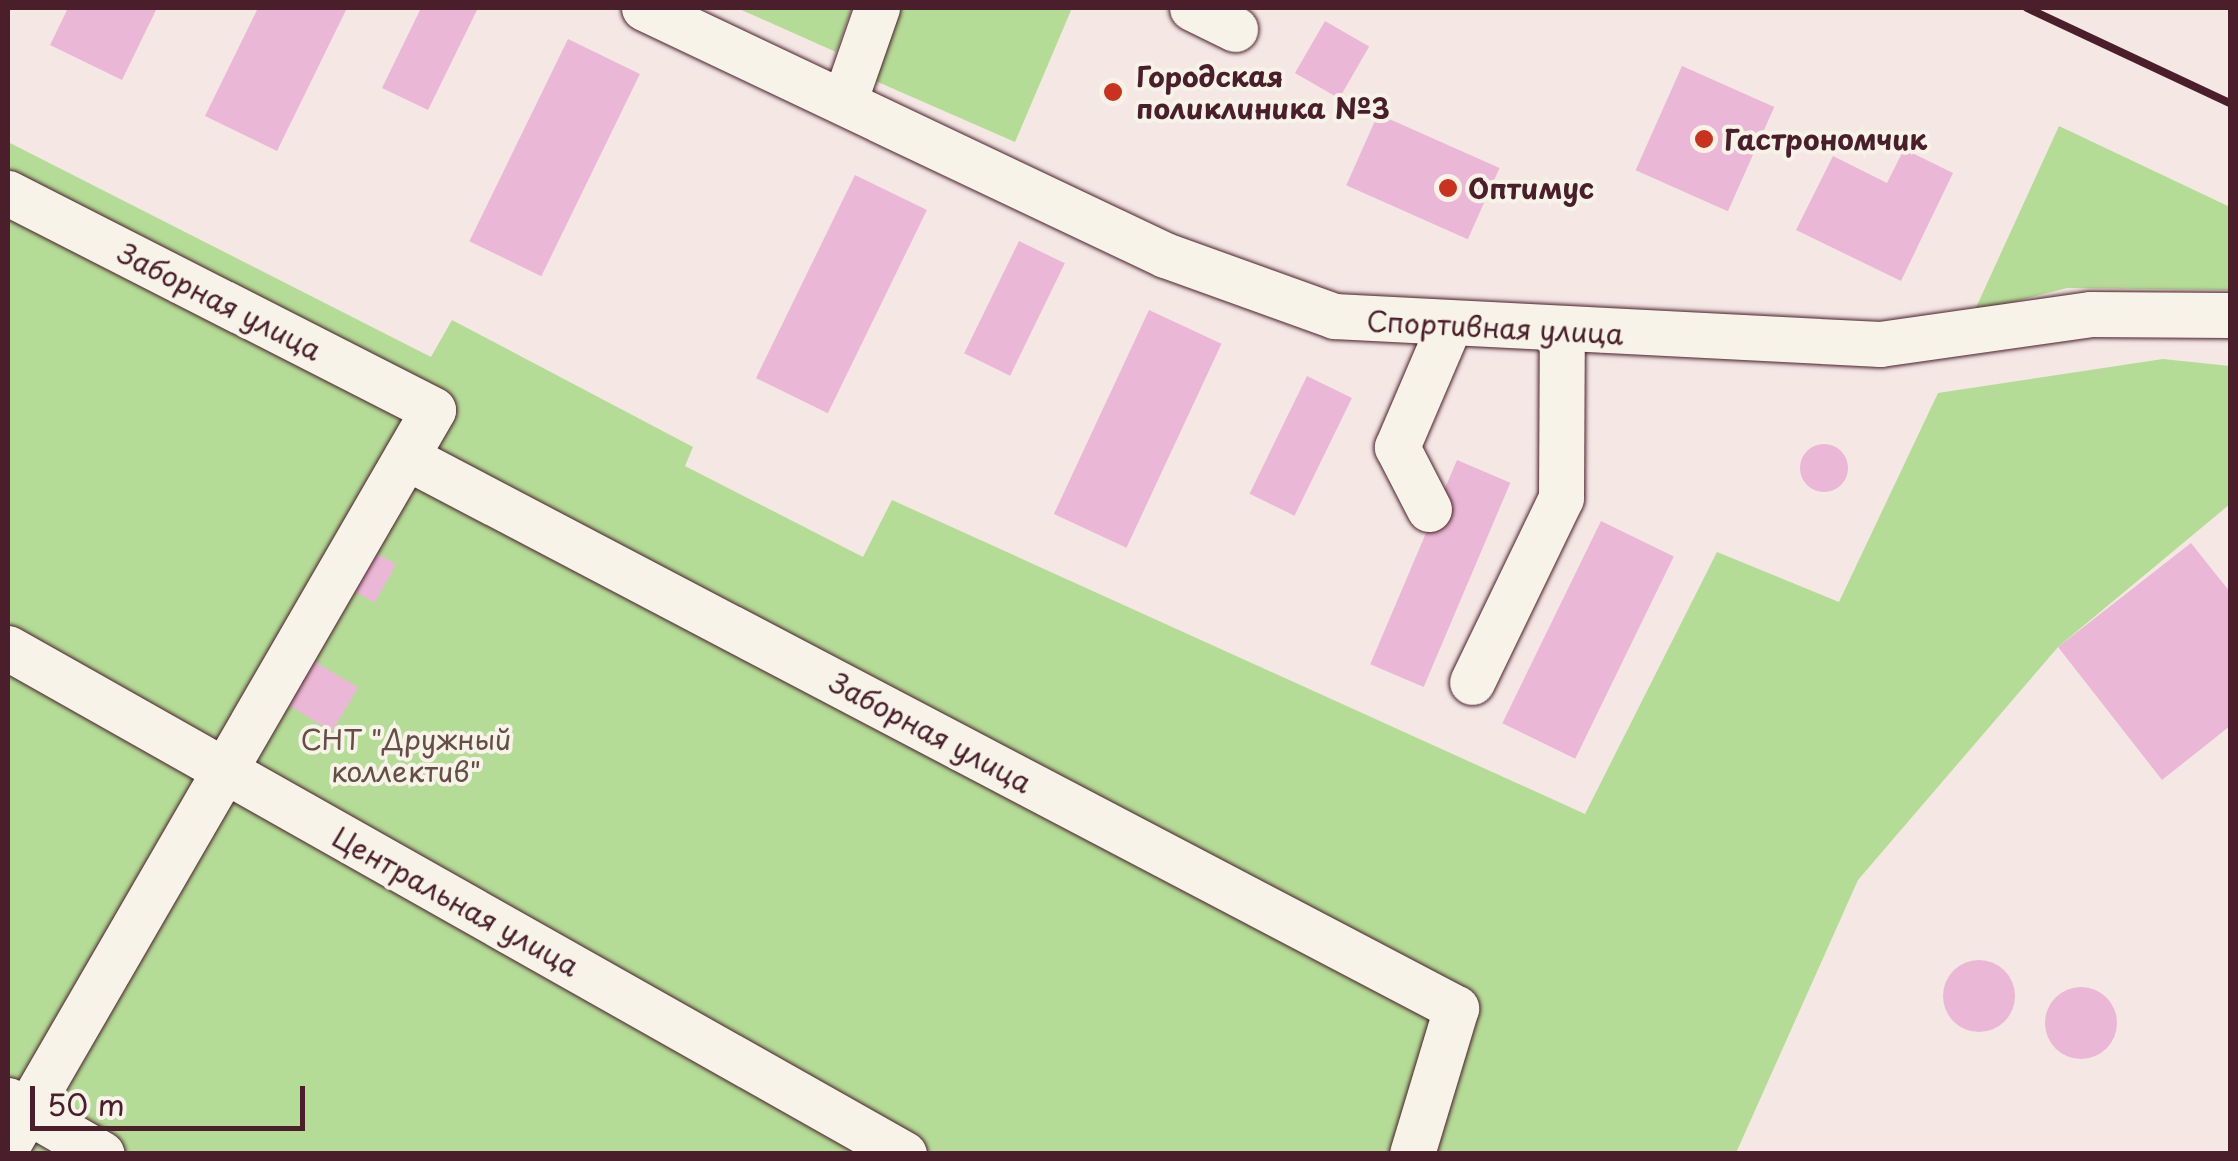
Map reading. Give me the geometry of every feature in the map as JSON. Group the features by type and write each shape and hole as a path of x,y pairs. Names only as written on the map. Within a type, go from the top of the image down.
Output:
{"street":[{"name":"Спортивная улица","path":"644,8 1238,285 1334,316 1448,328 1880,344 2090,314 2230,315"},
{"path":"844,102 878,8"},
{"path":"1192,8 1236,29"},
{"name":"Заборная улица","path":"8,193 433,410 406,457 1456,1008 1412,1154"},
{"path":"1429,509 1397,447 1448,328"},
{"path":"1472,682 1561,498 1562,332"},
{"path":"102,1154 14,1119 225,771 406,457"},
{"name":"Центральная улица","path":"8,648 904,1154"}],"green space":[{"path":"737,8 852,8 836,52"},
{"path":"899,8 1072,8 1015,142 871,79"},
{"path":"2059,126 2230,207 2230,290 2067,288 1974,312"},
{"name":"СНТ \"Дружный коллектив\"","path":"8,142 431,357 452,320 693,447 685,466 863,557 892,500 1585,814 1717,552 1839,602 1938,393 2163,359 2230,366 2230,504 2058,647 1858,880 1736,1153 8,1153"}],"building":[{"path":"68,8 157,8 122,80 50,45"},
{"path":"258,8 347,8 277,151 205,116"},
{"path":"421,8 478,8 428,110 382,88"},
{"path":"1325,21 1369,46 1339,98 1295,73"},
{"path":"568,39 640,74 541,276 469,241"},
{"name":"Гастрономчик","path":"1682,66 1774,107 1728,211 1636,170"},
{"path":"1378,114 1500,168 1468,239 1346,185"},
{"path":"1904,149 1953,173 1901,281 1796,230 1833,156 1887,183"},
{"path":"855,175 927,210 828,413 756,378"},
{"path":"1019,241 1065,263 1010,376 964,353"},
{"path":"1149,310 1222,344 1126,548 1054,514"},
{"path":"1307,376 1352,398 1295,516 1250,494"},
{"path":"1824,444 1841,451 1848,468 1841,485 1824,492 1807,485 1800,468 1807,451"},
{"path":"1457,460 1510,483 1424,687 1370,664"},
{"path":"1601,521 1674,557 1575,759 1502,723"},
{"path":"2191,543 2230,592 2230,726 2162,780 2058,647"},
{"path":"376,553 396,564 375,603 355,591"},
{"path":"312,660 358,688 332,732 286,704"},
{"path":"1979,960 2004,971 2015,996 2004,1021 1979,1032 1954,1021 1943,996 1954,971"},
{"path":"2081,987 2106,998 2117,1023 2106,1048 2081,1059 2056,1048 2045,1023 2056,998"}],"railway":[{"path":"2027,8 2230,103"}],"place":[{"name":"Городская поликлиника №3","path":"1113,92"},
{"name":"Гастрономчик","path":"1704,139"},
{"name":"Оптимус","path":"1448,188"}]}
